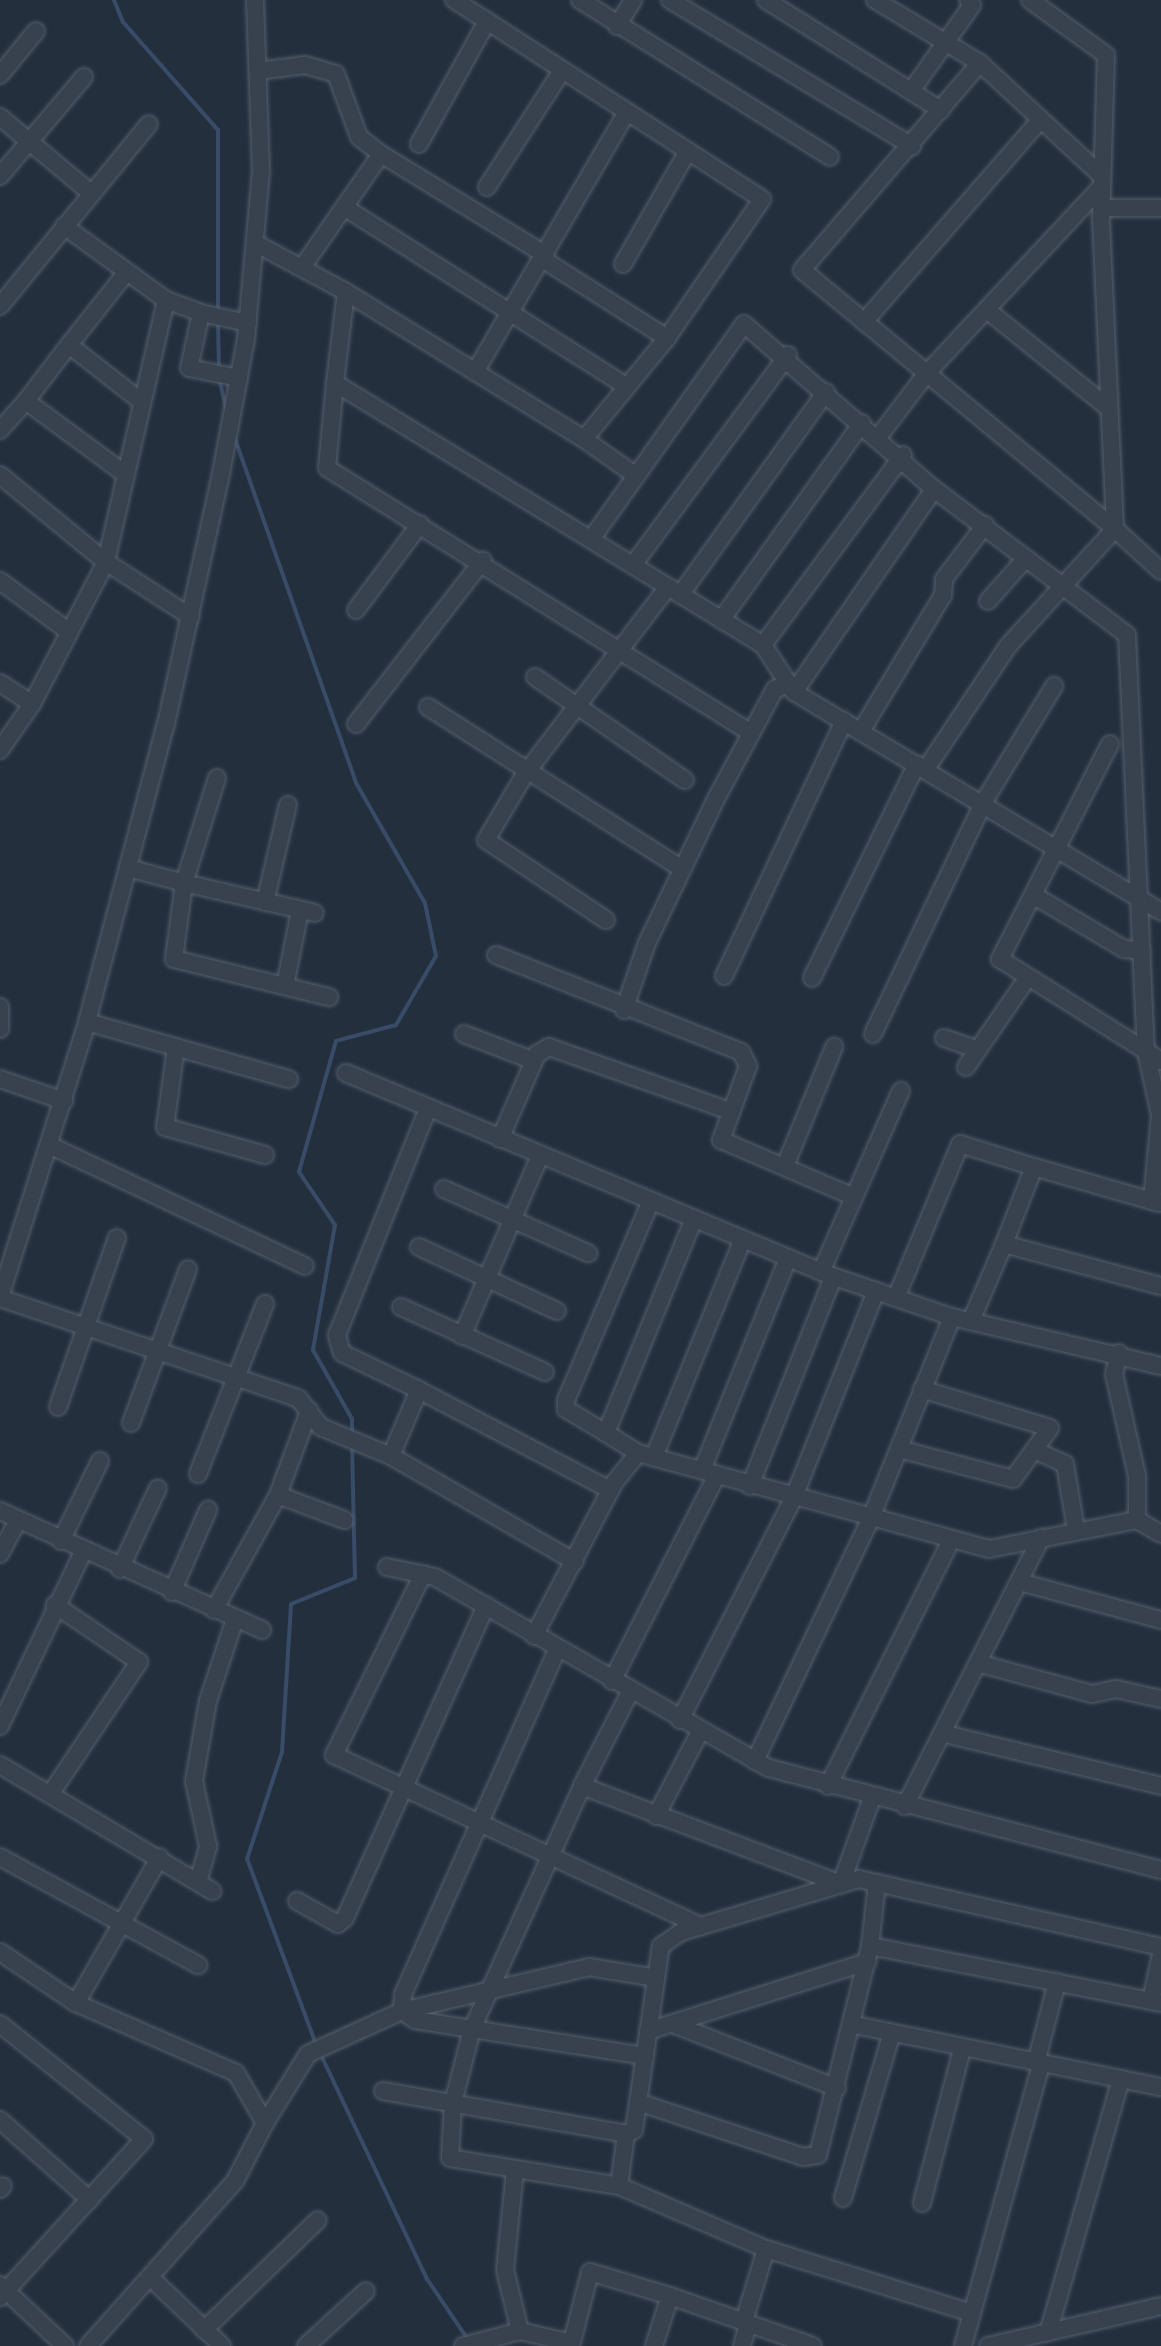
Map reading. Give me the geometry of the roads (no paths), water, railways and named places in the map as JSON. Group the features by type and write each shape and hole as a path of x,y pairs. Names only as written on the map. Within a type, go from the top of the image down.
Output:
{"street":[{"path":"255,0 258,71 255,243 248,323 233,377 233,409 191,617 128,868 64,1101 0,1298 157,1346 298,1398 309,1411 342,1436 391,1456 575,1562"},
{"path":"454,0 626,114 762,199 667,338 624,385 584,439"},
{"path":"580,0 830,157"},
{"path":"617,26 633,0"},
{"path":"670,0 912,146"},
{"path":"766,0 914,87 941,110"},
{"path":"875,0 947,39 980,63 1102,181"},
{"path":"914,87 972,5 968,0"},
{"path":"812,978 922,767 1008,646 1115,529 1106,406 1101,208 1106,55 1030,0"},
{"path":"419,144 486,23"},
{"path":"0,75 36,31"},
{"path":"980,63 912,146 802,270 1115,529 1161,571"},
{"path":"258,71 305,65 336,74 359,137 667,338"},
{"path":"487,187 561,72"},
{"path":"0,176 84,77"},
{"path":"475,372 626,114"},
{"path":"0,117 91,193"},
{"path":"864,322 1041,119"},
{"path":"0,306 149,124"},
{"path":"623,264 688,151"},
{"path":"303,266 381,154"},
{"path":"879,436 927,373 1102,181"},
{"path":"344,207 624,385"},
{"path":"1101,208 1161,208"},
{"path":"64,226 166,300 205,314 248,323"},
{"path":"255,243 303,266 346,292 584,439 636,476"},
{"path":"0,430 126,273"},
{"path":"346,292 327,468 483,560 620,652 751,733"},
{"path":"0,750 32,704 106,562 166,300"},
{"path":"987,310 1106,406"},
{"path":"205,314 189,368 233,377"},
{"path":"592,538 744,324 788,355 826,392 903,455 934,489 1127,635 1146,1051 1160,1115 1156,1202 960,1144 896,1298"},
{"path":"69,345 142,402"},
{"path":"633,565 788,355"},
{"path":"335,383 763,645 792,688 1057,846 1161,912"},
{"path":"606,920 489,846 525,774 576,706 674,591 826,392"},
{"path":"26,401 125,474"},
{"path":"721,620 862,423"},
{"path":"763,645 903,455"},
{"path":"0,475 106,562 191,617"},
{"path":"792,688 934,489"},
{"path":"356,610 420,524"},
{"path":"861,731 943,595 944,579 985,525"},
{"path":"988,601 1026,558"},
{"path":"356,724 483,560"},
{"path":"0,581 68,631"},
{"path":"535,677 685,780"},
{"path":"0,683 32,704"},
{"path":"873,1034 983,803 1054,686"},
{"path":"624,1010 682,869 751,733 775,689 792,688"},
{"path":"428,707 525,774 682,869"},
{"path":"724,976 844,721"},
{"path":"1110,744 1000,959 1026,980 1161,1061"},
{"path":"217,778 184,883 174,959 329,997"},
{"path":"265,902 288,805"},
{"path":"128,868 308,912 285,986"},
{"path":"1033,895 1124,949 1142,951"},
{"path":"496,955 624,1010 746,1055 723,1143 854,1197"},
{"path":"966,1067 1026,980"},
{"path":"0,1007 0,1029"},
{"path":"87,1022 289,1079"},
{"path":"464,1034 534,1061"},
{"path":"944,1038 978,1050"},
{"path":"176,1047 165,1127 265,1155"},
{"path":"500,1139 534,1061 555,1047 730,1111"},
{"path":"785,1166 834,1047"},
{"path":"346,1073 827,1274 952,1317 1119,1353 1161,1366"},
{"path":"0,1079 64,1101"},
{"path":"750,1486 854,1197 901,1091"},
{"path":"428,1109 337,1335 342,1353 610,1490"},
{"path":"49,1145 305,1266"},
{"path":"462,1336 540,1156"},
{"path":"971,1321 1034,1167"},
{"path":"444,1189 588,1253"},
{"path":"651,1201 566,1400 584,1423 646,1455 793,1499 989,1549 1137,1520 1161,1534"},
{"path":"606,1433 694,1218"},
{"path":"58,1407 84,1324 117,1238"},
{"path":"534,1636 610,1490 646,1455 743,1239"},
{"path":"1004,1244 1161,1286"},
{"path":"419,1247 557,1311"},
{"path":"612,1681 710,1473 788,1258"},
{"path":"131,1423 188,1269"},
{"path":"680,1720 793,1499 876,1291"},
{"path":"198,1474 265,1304"},
{"path":"401,1307 545,1372"},
{"path":"755,1761 870,1520 952,1317"},
{"path":"1119,1353 1114,1374 1137,1476 1137,1520"},
{"path":"899,1449 1013,1479 1050,1428 922,1389"},
{"path":"391,1456 419,1390"},
{"path":"214,1610 278,1495 309,1411"},
{"path":"1034,1450 1065,1464 1076,1530"},
{"path":"61,1541 100,1461"},
{"path":"120,1569 158,1488"},
{"path":"278,1495 344,1520"},
{"path":"172,1592 208,1510"},
{"path":"0,1511 120,1569 262,1630"},
{"path":"0,1554 18,1520"},
{"path":"905,1806 945,1734 1041,1538"},
{"path":"828,1786 951,1540"},
{"path":"0,1726 55,1605 83,1552"},
{"path":"387,1567 423,1574 486,1605 557,1650 755,1761 872,1798 1161,1870"},
{"path":"423,1574 334,1755 701,1926"},
{"path":"1020,1582 1161,1620"},
{"path":"51,1793 139,1662 55,1605"},
{"path":"297,1901 338,1924 345,1918 407,1789 486,1605"},
{"path":"0,1765 205,1886 208,1846 194,1781 208,1701 235,1619"},
{"path":"402,2011 557,1650"},
{"path":"978,1663 1092,1694 1116,1689 1161,1699"},
{"path":"630,1692 549,1856 472,2029 453,2103 450,2158 619,2186 766,2249 971,2313"},
{"path":"656,1816 700,1732"},
{"path":"945,1734 1161,1786"},
{"path":"582,1786 841,1884"},
{"path":"841,1884 872,1798"},
{"path":"0,1857 198,1965"},
{"path":"76,2003 160,1857"},
{"path":"638,2102 803,2157 818,2155 855,2025 877,1883"},
{"path":"383,2091 626,2134 634,2130 661,1946 701,1926 841,1884 877,1883 1161,1947"},
{"path":"0,1952 76,2003 236,2073 265,2123"},
{"path":"648,2031 868,1954 1057,1982 1156,2002 1161,1954"},
{"path":"94,2344 235,2181 265,2123 308,2054 329,2040 402,2011 589,1967 656,1978"},
{"path":"963,2346 1057,1982"},
{"path":"402,2011 472,2029 645,2056"},
{"path":"0,2024 142,2134 143,2144 2,2291 65,2346"},
{"path":"673,2024 837,2088"},
{"path":"855,2025 1161,2087"},
{"path":"843,2198 892,2033"},
{"path":"922,2203 962,2049"},
{"path":"1041,2336 1121,2079"},
{"path":"0,2120 90,2200"},
{"path":"619,2186 626,2134"},
{"path":"515,2170 505,2270 520,2331"},
{"path":"204,2330 318,2220"},
{"path":"742,2346 766,2249"},
{"path":"463,2346 483,2336 520,2331 572,2344 590,2272 670,2296 813,2346"},
{"path":"152,2279 222,2346"},
{"path":"306,2346 366,2291"},
{"path":"654,2346 670,2296"},
{"path":"988,2346 1161,2306"}],"waterway":[{"path":"114,0 123,22 218,130 218,314"},
{"path":"218,322 219,370"},
{"path":"219,378 227,412"},
{"path":"234,436 356,783 425,903 436,956 396,1025 336,1041 299,1172 335,1225 313,1350 352,1419 352,1434"},
{"path":"317,2047 247,1859 282,1752 291,1604 355,1578 352,1446"},
{"path":"321,2055 427,2279 469,2341"}]}
